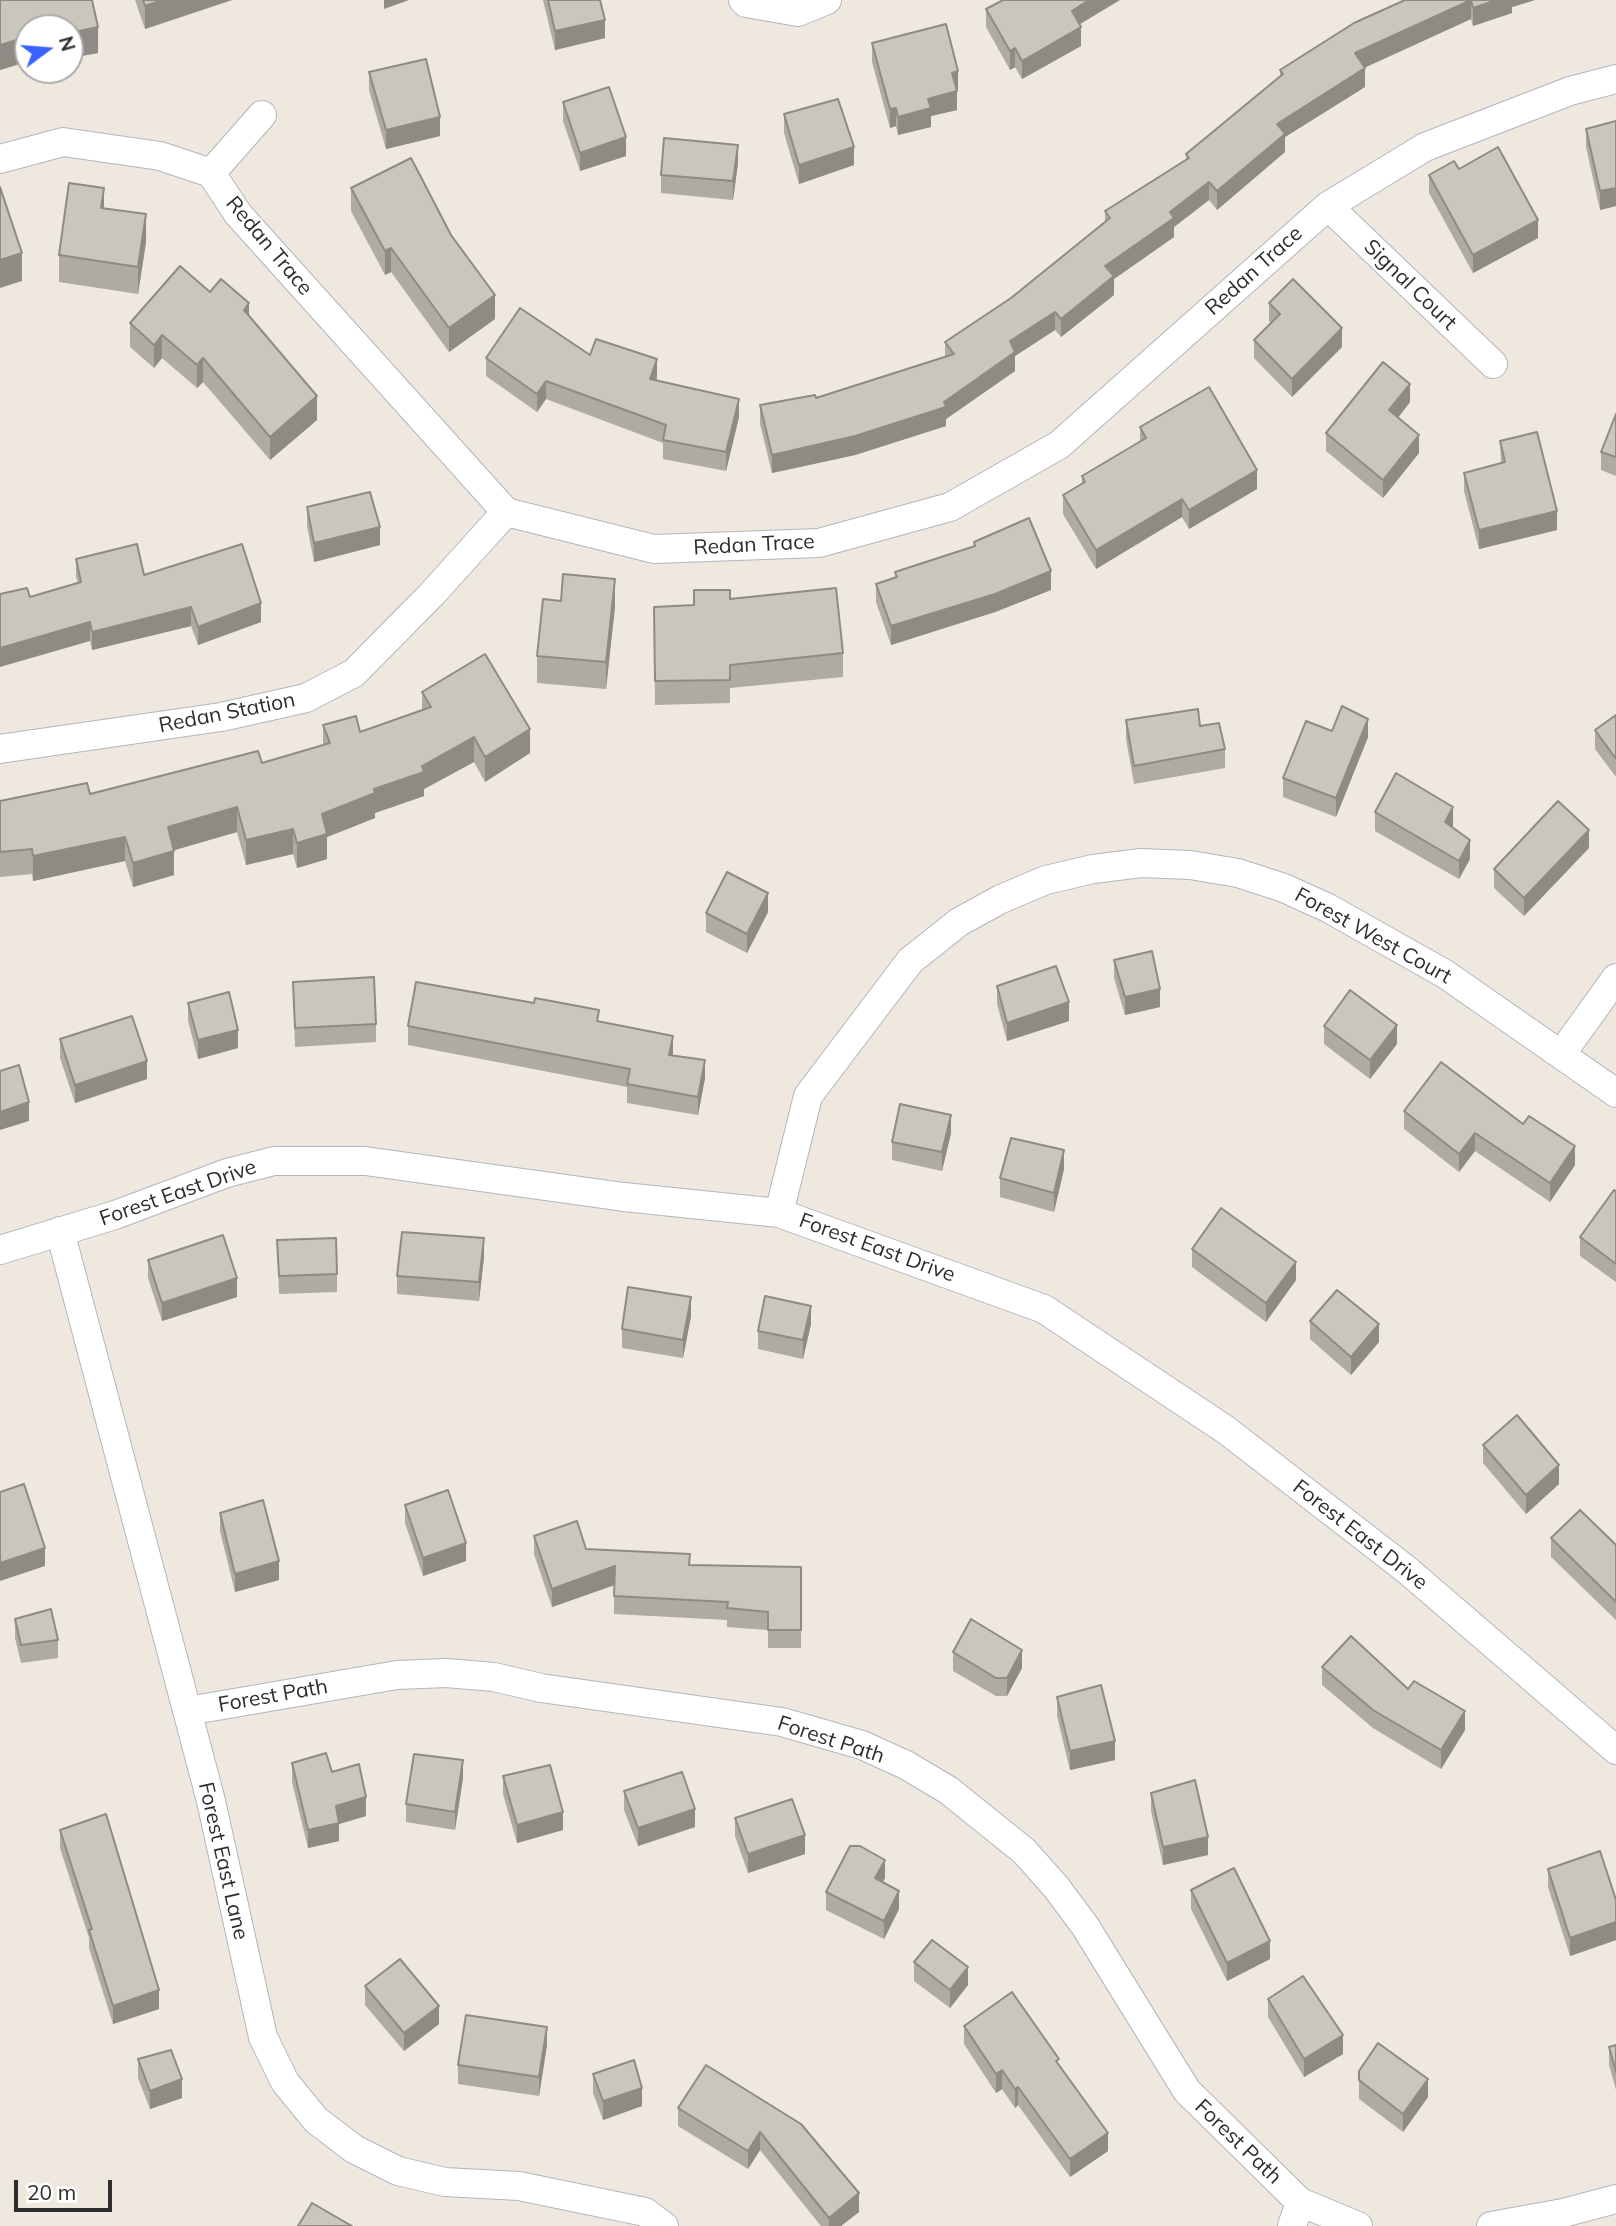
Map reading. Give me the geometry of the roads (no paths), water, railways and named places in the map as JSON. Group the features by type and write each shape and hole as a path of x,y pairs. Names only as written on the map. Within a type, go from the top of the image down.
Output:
{"street":[{"path":"743,0 746,4 798,12 827,0"},
{"name":"Redan Trace","path":"211,173 238,214 506,512 654,549 819,543 950,507 1059,445 1328,206 1425,147 1570,90 1616,79"},
{"path":"0,159 63,142 160,156 211,173 262,115"},
{"name":"Signal Court","path":"1328,206 1493,364"},
{"name":"Redan Station","path":"0,750 221,717 306,698 354,673 394,629 432,594 506,512"},
{"name":"Forest West Court","path":"779,1213 808,1096 910,961 959,922 1001,899 1046,880 1093,869 1141,863 1190,865 1238,873 1284,888 1328,908 1445,974 1616,1093"},
{"path":"1562,1053 1616,978"},
{"name":"Forest East Drive","path":"0,1250 115,1215 227,1173 274,1161 365,1161 624,1197 779,1213 1044,1309 1226,1430 1408,1570 1616,1750"},
{"name":"Forest East Lane","path":"60,1231 188,1711 263,2038 285,2082 316,2120 354,2150 398,2171 445,2182 519,2186 645,2213 664,2226"},
{"name":"Forest Path","path":"188,1711 397,1675 446,1673 494,1677 541,1688 782,1722 862,1745 906,1765 948,1790 1024,1851 1056,1887 1085,1926 1187,2091 1296,2214 1358,2226"},
{"path":"1491,2226 1563,2213 1616,2199"}]}
